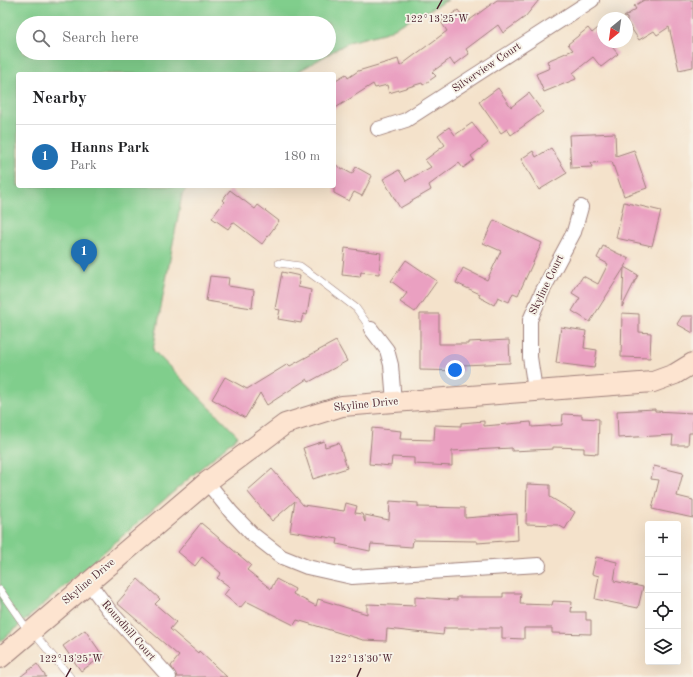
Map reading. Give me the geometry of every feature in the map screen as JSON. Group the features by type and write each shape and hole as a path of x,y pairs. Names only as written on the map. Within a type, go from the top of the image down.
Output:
{"street":[{"name":"Silverview Court","path":"378,129 406,120 592,0"},
{"name":"Skyline Court","path":"535,390 530,357 530,320 543,290 574,232 581,207"},
{"path":"371,329 387,350 391,365 394,402"},
{"name":"Skyline Drive","path":"0,658 30,631 208,482 285,424 342,406 535,390 633,385 653,382 675,374 693,363"},
{"path":"208,482 231,512 251,533 282,557 331,574 352,577 539,565"},
{"name":"Roundhill Court","path":"89,583 109,610 169,677"}],"lane":[{"path":"279,263 300,266 356,308 371,329"},
{"path":"0,590 30,631 70,677"}],"green space":[{"path":"0,0 448,0 387,32 349,42 336,50 336,16 16,16 16,60 318,60 297,72 16,72 16,188 187,188 182,195 153,350 238,436 0,642"}],"building":[{"path":"497,0 539,0 525,17 503,33 498,25 466,49 469,54 454,65 450,59 432,72 436,76 423,85 422,83 389,93 387,85 375,88 373,84 336,108 336,80 346,74 348,78 358,71 398,59 400,66 447,31 441,22 458,10 467,22"},
{"path":"644,0 693,0 693,67 679,70 669,27 657,35 654,31 639,40 633,31 633,12 632,12 636,9 634,6"},
{"path":"588,28 592,33 597,29 597,48 613,48 618,54 601,67 593,57 573,73 576,79 544,92 536,74 550,68 547,61 573,50 568,44"},
{"path":"498,88 511,107 529,93 543,112 511,135 507,129 501,133 479,102"},
{"path":"472,123 488,143 471,156 474,160 463,168 459,163 429,185 431,190 400,208 383,179 399,170 406,181 431,167 425,160 445,145 438,135 449,127 455,135"},
{"path":"615,133 616,156 634,150 647,188 624,196 612,162 591,163 592,167 571,168 569,135"},
{"path":"551,148 567,173 539,190 521,159 533,151 536,157"},
{"path":"336,165 352,174 356,167 372,176 362,196 354,192 349,201 334,193 334,188 336,188"},
{"path":"230,190 255,209 258,205 279,221 262,244 233,222 228,229 212,218 224,202 222,200"},
{"path":"624,202 661,211 652,246 616,238"},
{"path":"494,220 542,243 518,295 513,293 509,302 498,297 494,305 479,297 480,294 456,283 463,268 487,280 501,251 483,243"},
{"path":"603,246 629,259 624,267 638,275 622,307 624,268 590,322 572,311 580,298 572,293 583,276 598,284 608,264 597,258"},
{"path":"345,248 381,253 379,274 361,272 360,277 342,275"},
{"path":"406,260 437,281 415,312 400,302 407,293 391,281"},
{"path":"282,272 300,276 298,287 311,290 307,315 303,314 301,323 278,319 280,310 275,309"},
{"path":"210,276 229,278 228,286 254,290 252,308 206,301"},
{"path":"622,313 639,314 639,332 651,333 650,358 621,357"},
{"path":"420,314 439,314 439,344 468,344 468,342 509,340 510,363 463,365 463,371 420,370"},
{"path":"682,316 693,316 693,333 677,324"},
{"path":"561,327 586,331 584,348 597,350 594,368 556,363"},
{"path":"336,341 347,361 309,382 307,379 267,405 260,393 245,418 212,399 225,377 247,389 288,364 290,366"},
{"path":"655,409 655,411 693,413 693,433 689,433 688,445 672,445 673,435 618,438 617,411"},
{"path":"563,414 582,415 582,418 599,419 598,454 584,453 584,448 553,447 553,449 512,451 512,448 452,451 452,466 414,464 414,458 392,457 391,466 369,464 372,428 401,431 400,439 434,440 435,425 461,426 461,423 484,421 484,426 531,422 532,427 562,425"},
{"path":"324,441 325,447 339,443 347,468 313,479 303,448"},
{"path":"654,466 683,473 677,496 693,500 693,518 652,509 659,480 651,479"},
{"path":"272,469 303,505 344,511 346,503 357,506 355,513 362,514 365,522 365,515 389,520 390,501 418,503 418,507 465,508 465,518 517,514 518,540 477,543 477,541 413,540 412,547 371,544 370,551 337,544 338,539 290,531 295,501 272,521 247,491"},
{"path":"527,484 550,485 550,497 575,512 565,529 558,525 526,524"},
{"path":"201,523 251,565 247,570 271,589 276,579 295,589 293,594 316,606 318,599 367,614 367,604 415,606 415,597 457,600 457,597 503,597 503,593 521,593 520,604 552,605 553,601 572,602 571,612 586,612 586,620 591,620 591,634 552,633 552,628 524,628 524,639 502,638 502,628 444,628 443,635 387,629 386,641 363,640 297,620 294,625 246,601 240,608 224,595 230,587 217,578 221,573 202,557 195,566 178,552"},
{"path":"596,557 617,562 614,581 643,587 638,608 595,599 599,576 592,574"},
{"path":"138,579 160,599 155,604 176,622 170,629 198,653 199,651 227,677 177,677 171,666 179,656 117,603"},
{"path":"85,630 103,656 81,671 63,646"},
{"path":"37,664 46,677 20,677"}],"place":[{"name":"Hanns Park","path":"84,272"}]}
